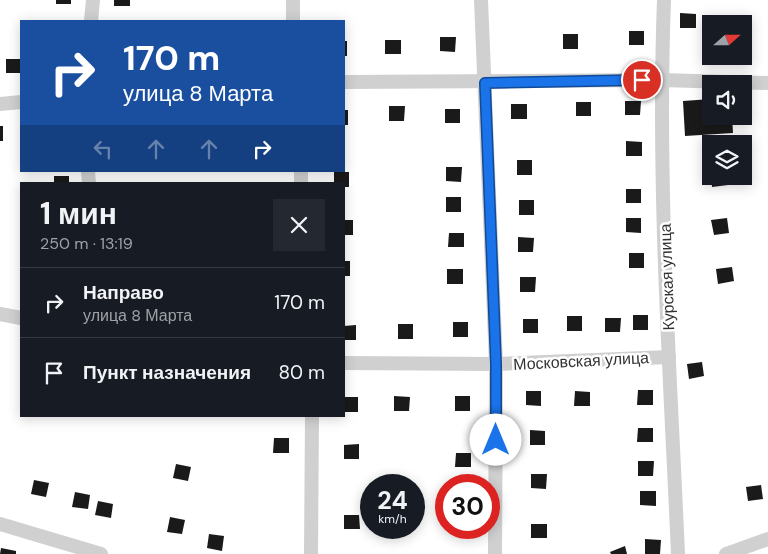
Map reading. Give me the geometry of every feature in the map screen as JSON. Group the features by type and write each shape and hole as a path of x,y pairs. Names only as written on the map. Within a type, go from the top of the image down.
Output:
{"street":[{"path":"91,20 93,0"},
{"path":"293,0 293,20"},
{"path":"481,0 496,364 495,554"},
{"name":"Курская улица","path":"664,0 661,80 669,357 678,554"},
{"path":"345,82 485,83 661,80 768,83"},
{"path":"0,104 20,102"},
{"path":"0,314 20,318"},
{"name":"Московская улица","path":"345,363 496,364 669,357"},
{"path":"311,554 312,417"},
{"path":"0,524 101,554"},
{"path":"726,554 768,539"}],"building":[{"path":"56,0 71,0 71,4 56,4"},
{"path":"114,0 130,0 130,6 114,6"},
{"path":"680,13 696,14 696,28 680,28"},
{"path":"629,31 644,31 644,45 629,45"},
{"path":"563,34 578,34 578,49 563,49"},
{"path":"440,37 456,37 455,52 440,51"},
{"path":"385,40 401,40 401,54 385,54"},
{"path":"345,41 347,41 347,56 345,56"},
{"path":"6,59 20,59 20,73 6,73"},
{"path":"702,100 702,125 733,125 733,133 685,136 683,101"},
{"path":"625,101 641,101 640,115 625,115"},
{"path":"576,102 591,102 591,116 576,116"},
{"path":"511,104 527,104 527,119 511,119"},
{"path":"389,106 405,106 404,121 389,121"},
{"path":"445,109 460,109 460,123 445,123"},
{"path":"345,110 348,110 348,125 345,125"},
{"path":"0,126 3,126 3,141 0,141"},
{"path":"626,141 642,142 642,156 626,156"},
{"path":"517,160 532,160 532,175 517,175"},
{"path":"446,167 462,167 461,182 446,181"},
{"path":"334,172 349,172 349,187 345,187 345,182 334,182"},
{"path":"54,176 69,176 69,182 54,182"},
{"path":"712,185 728,185 712,187"},
{"path":"626,189 641,189 641,203 626,203"},
{"path":"446,197 461,197 461,212 446,212"},
{"path":"519,200 534,200 534,215 519,215"},
{"path":"626,218 641,218 641,233 626,232"},
{"path":"727,218 729,233 714,235 711,220"},
{"path":"345,220 353,220 353,235 345,235"},
{"path":"449,233 464,233 464,247 448,247"},
{"path":"518,237 534,238 533,252 518,252"},
{"path":"629,253 644,253 644,268 629,268"},
{"path":"345,261 350,261 350,276 345,276"},
{"path":"732,267 734,281 718,284 716,269"},
{"path":"447,269 463,269 463,284 447,284"},
{"path":"520,277 536,277 535,292 520,292"},
{"path":"633,315 648,315 648,330 633,330"},
{"path":"567,316 582,316 582,331 567,331"},
{"path":"605,318 621,318 620,332 605,332"},
{"path":"523,319 538,319 538,333 523,333"},
{"path":"453,322 468,322 468,337 453,337"},
{"path":"398,324 413,324 413,339 398,339"},
{"path":"356,325 356,340 345,340 345,326"},
{"path":"702,362 704,376 689,379 687,364"},
{"path":"638,390 653,390 653,405 637,405"},
{"path":"526,391 541,391 541,406 526,405"},
{"path":"575,391 590,392 590,406 574,406"},
{"path":"394,396 410,397 409,411 394,411"},
{"path":"455,396 470,396 470,411 455,411"},
{"path":"345,397 358,397 358,412 345,412"},
{"path":"638,428 653,428 653,442 637,442"},
{"path":"530,430 545,431 545,445 530,445"},
{"path":"274,438 289,438 289,453 273,453"},
{"path":"359,444 359,459 344,459 344,445"},
{"path":"456,453 471,453 471,467 455,467"},
{"path":"638,461 654,461 653,476 638,476"},
{"path":"176,464 191,467 188,481 173,478"},
{"path":"531,474 547,474 546,489 531,488"},
{"path":"34,480 49,483 46,497 31,494"},
{"path":"761,485 763,499 748,501 746,487"},
{"path":"640,491 656,491 656,506 640,505"},
{"path":"75,492 90,495 88,509 72,507"},
{"path":"98,501 113,504 111,518 95,515"},
{"path":"344,515 359,515 360,529 344,529"},
{"path":"170,517 185,520 182,534 167,532"},
{"path":"531,524 547,524 547,538 531,538"},
{"path":"209,534 224,536 222,551 207,548"},
{"path":"645,539 661,540 660,554 645,554"},
{"path":"625,546 627,554 611,554 610,552"},
{"path":"1,548 16,551 16,554 0,554"}],"route":[{"path":"496,440 496,364 485,83 642,80"}]}
